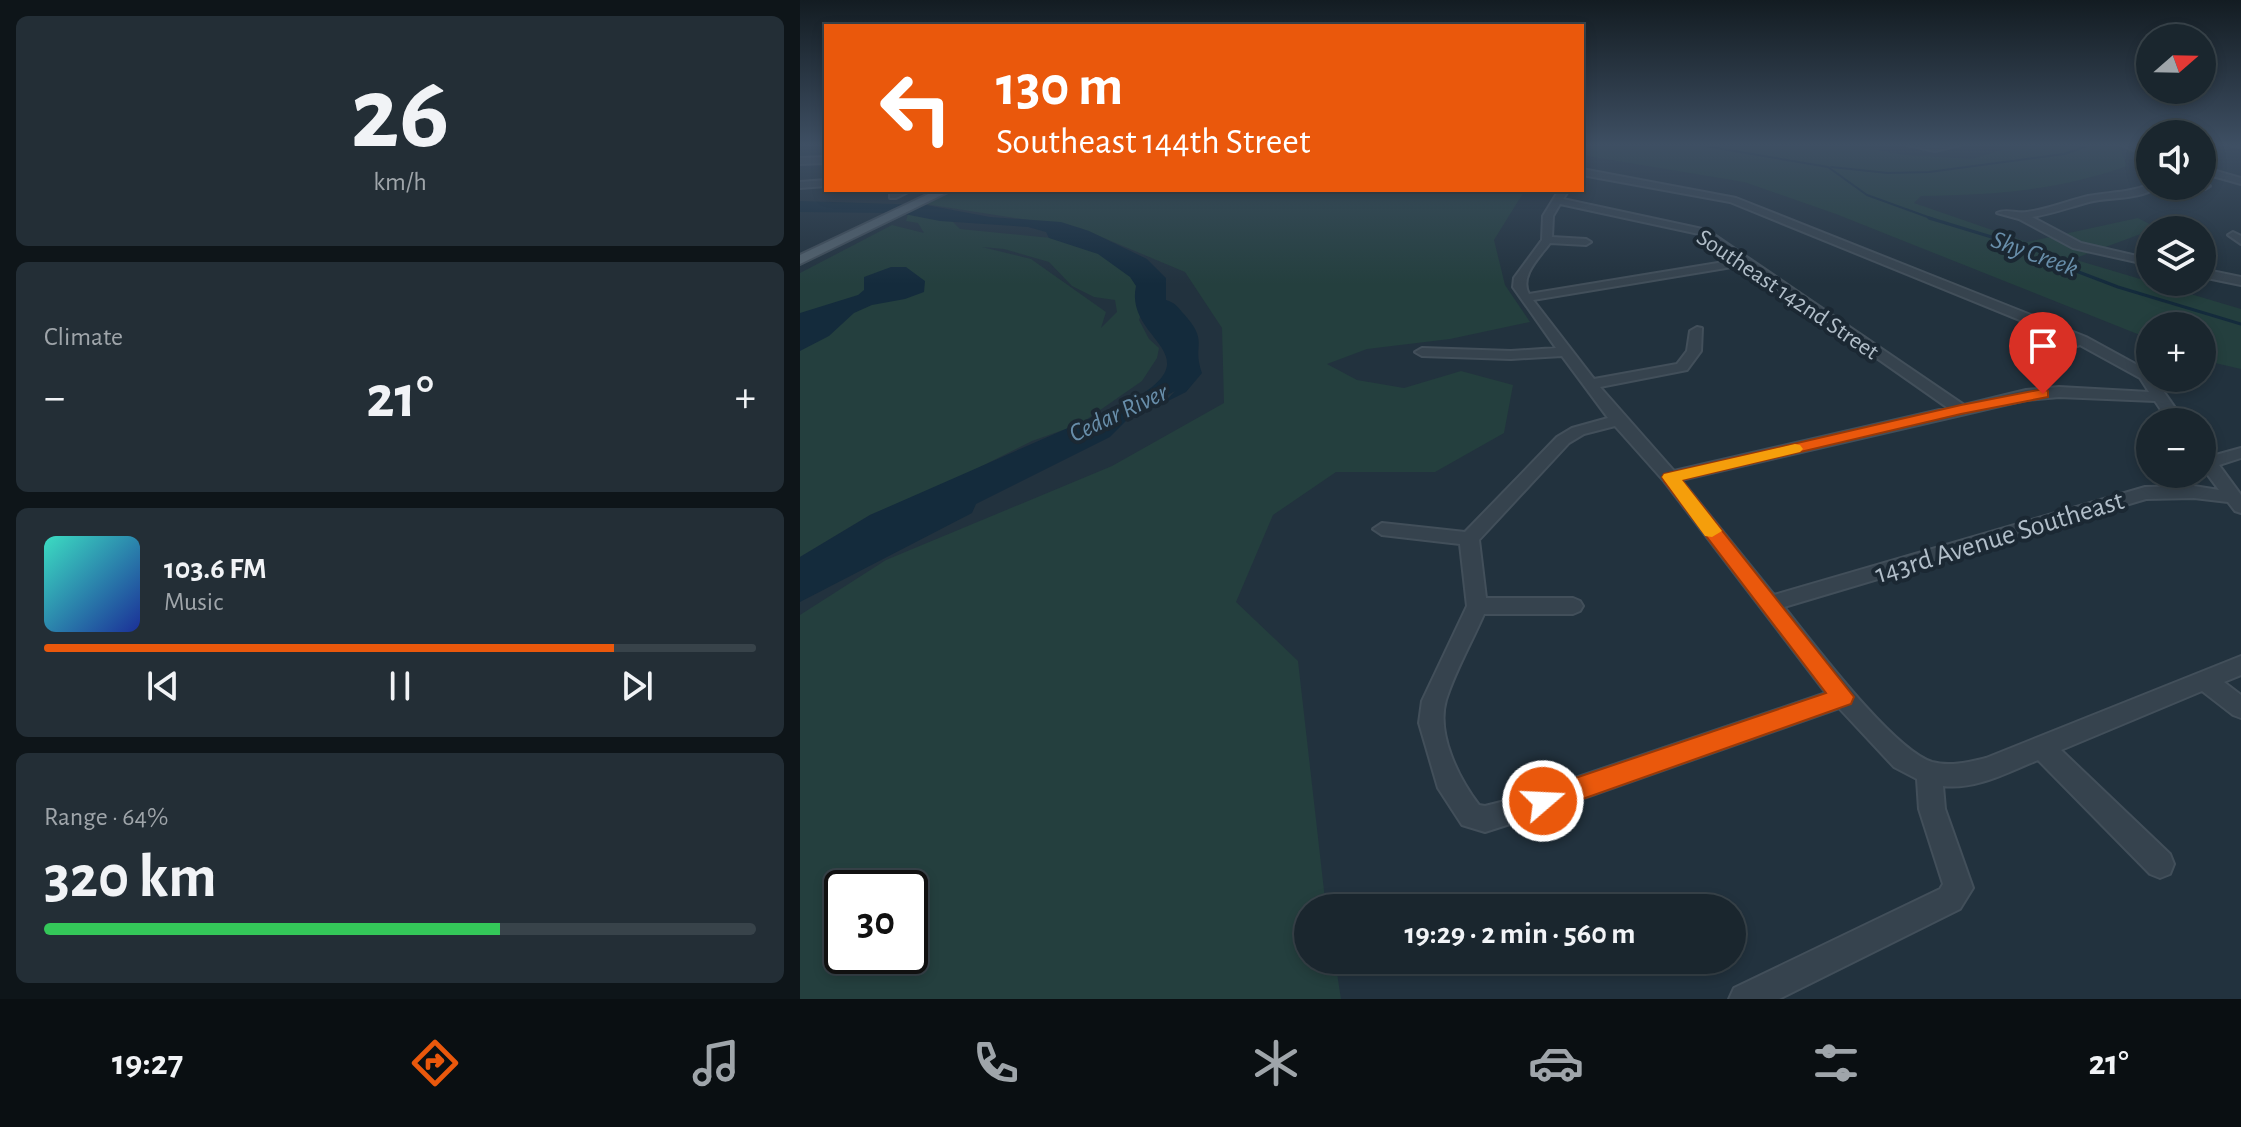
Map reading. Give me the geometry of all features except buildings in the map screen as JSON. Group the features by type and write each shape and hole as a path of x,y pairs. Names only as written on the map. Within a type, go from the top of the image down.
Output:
{"main road":[{"path":"800,257 874,222 916,197 937,192"}],"street":[{"path":"1682,191 1733,200 2081,340 2136,371"},
{"path":"2002,213 2022,216 2068,208 2089,199 2136,193"},
{"path":"1560,195 1548,216 1547,240 1520,278 1519,287 1525,298 1618,420 1670,477 1843,697 1903,759 1929,773 1956,776 1988,769 2043,749 2241,665"},
{"name":"Southeast 142nd Street","path":"1560,195 1703,232 1961,410"},
{"path":"893,196 916,197"},
{"path":"2022,216 2077,246 2136,259"},
{"path":"1547,240 1586,242"},
{"path":"1525,298 1744,262"},
{"path":"2216,276 2241,281"},
{"path":"1592,384 1682,367 1691,360 1695,351 1697,331"},
{"path":"2022,356 2041,354 2081,340"},
{"path":"1422,352 1452,351 1525,357 1565,351"},
{"path":"1670,477 2026,395 2136,390"},
{"path":"1469,539 1563,440 1578,431 1618,420"},
{"path":"2216,457 2241,453"},
{"path":"2216,474 2236,502"},
{"name":"143rd Avenue Southeast","path":"1770,604 2145,493 2194,492 2236,502"},
{"path":"1382,529 1469,539"},
{"path":"1469,539 1477,606 1434,701 1431,723 1451,788 1471,816 1485,819 1513,811 1843,697"},
{"path":"1477,606 1573,606"},
{"path":"2204,680 2241,708"},
{"path":"2043,749 2160,864"},
{"path":"1745,999 1950,899 1959,888 1932,809 1929,773"}],"green space":[{"path":"1769,191 2018,191 1921,196 1914,203 2027,242 2136,218 2136,236 2073,259 2136,278 2136,296 2197,296 2241,309 2241,369 2216,363 2216,312 2136,312 2136,333 1836,214"},
{"path":"952,192 1524,192 1494,240 1505,285 1530,322 1450,339 1367,349 1327,364 1357,380 1404,388 1461,371 1513,385 1504,433 1435,472 1336,472 1273,515 1236,602 1298,661 1324,894 1294,894 1294,974 1337,974 1341,999 800,999 800,615 886,560 1112,466 1224,403 1222,328 1185,272 1080,228 925,204"},
{"path":"908,214 951,220 960,229 1082,241 1135,270 1142,312 1139,320 1149,339 1159,348 1157,358 1142,381 1080,424 1032,441 954,480 870,515 800,557 800,273 892,225 924,233 918,223 906,221","holes":["982,247 1004,249 1049,262 1072,286 1094,297 1115,300 1117,312 1101,328 1106,312 1031,259"]}],"water":[{"name":"Cedar River","path":"800,201 926,205 990,217 1061,222 1089,231 1147,259 1166,278 1166,300 1177,306 1196,330 1202,373 1186,392 1164,403 1175,391 1131,416 1110,437 976,504 972,513 800,602 800,557 870,515 1134,399 1156,383 1166,370 1166,357 1142,320 1136,304 1136,286 1130,277 1098,254 1049,238 1046,232 1028,227 940,221 899,213 800,212"},
{"path":"891,267 906,267 925,281 924,292 872,305 854,313 829,336 800,351 800,313 858,295 864,290 864,277"}],"waterway":[{"name":"Shy Creek","path":"1861,191 1936,220"},
{"name":"Shy Creek","path":"1929,218 2051,255 2076,271 2118,287 2241,324"}],"slow traffic":[{"path":"1712,531 1670,477 1795,449"}],"route":[{"path":"1543,801 1843,697 1670,477 2026,395 2043,394"}]}
